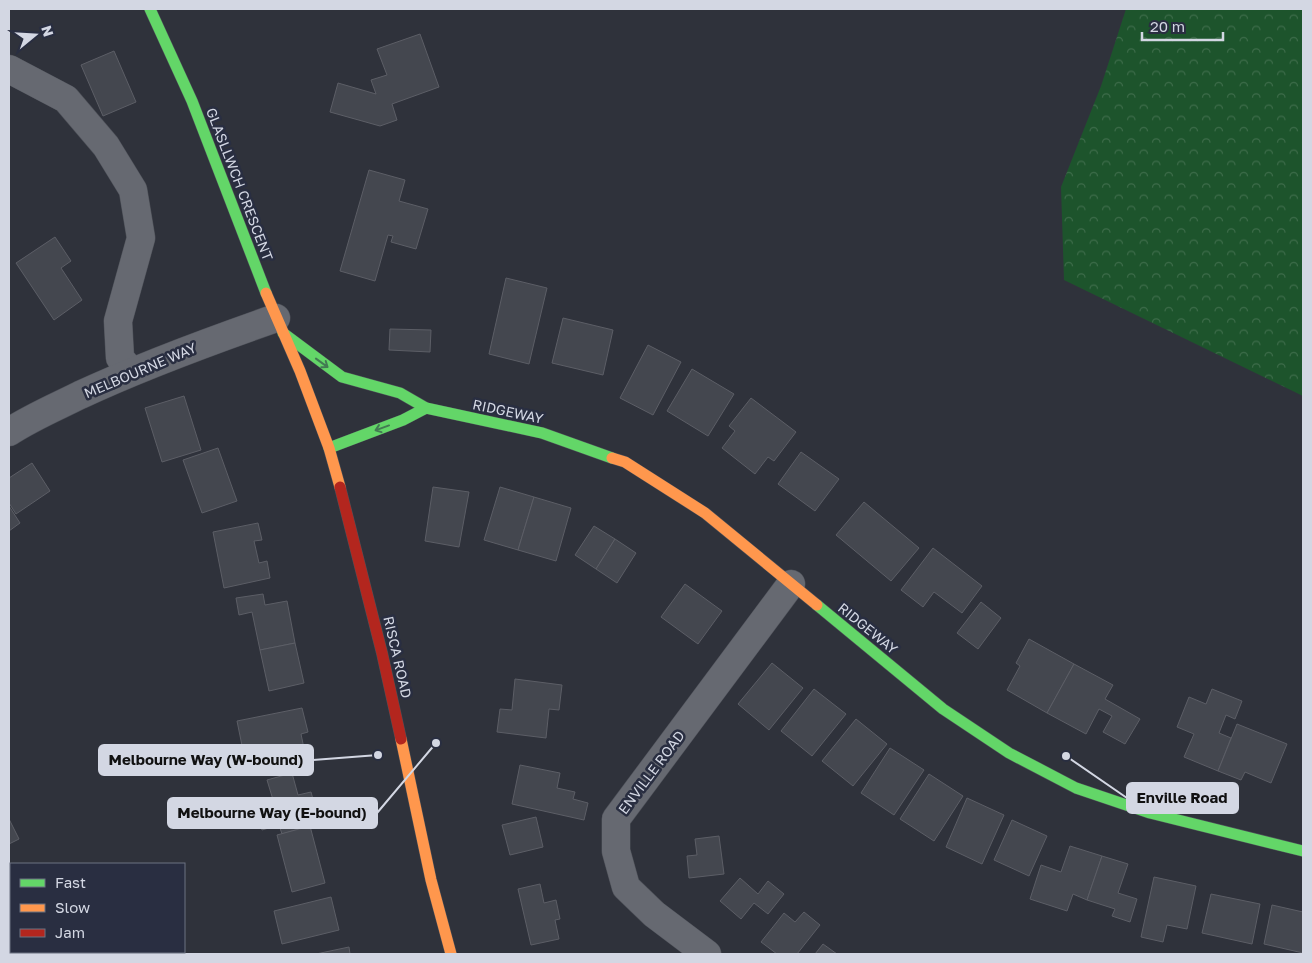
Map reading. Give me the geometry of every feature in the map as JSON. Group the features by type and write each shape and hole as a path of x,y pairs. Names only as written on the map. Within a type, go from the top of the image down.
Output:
{"street":[{"name":"GLASLLWCH CRESCENT","path":"150,9 192,101 280,326 300,371"},
{"path":"9,69 66,99 106,146 133,190 141,238 118,321 120,358 131,372"},
{"name":"MELBOURNE WAY","path":"9,432 27,420 131,372 212,340 280,326"},
{"name":"RIDGEWAY","path":"280,326 342,377 400,393 426,408 542,433 625,462 704,513 943,709 1009,753 1076,788 1150,813 1303,851"},
{"name":"RISCA ROAD","path":"300,371 329,448 351,527 382,653 430,880 450,954"},
{"path":"329,448 403,420 426,408"},
{"name":"ENVILLE ROAD","path":"707,954 654,914 626,886 616,851 616,819 790,584"}],"green space":[{"path":"1126,9 1303,9 1303,396 1064,280 1061,187 1101,86"}],"building":[{"path":"420,34 439,87 392,104 397,120 380,126 330,112 338,83 376,94 371,80 387,75 377,49"},
{"path":"114,51 136,102 103,116 81,65"},
{"path":"369,170 405,180 399,201 428,209 416,249 391,242 393,236 388,235 375,281 340,271"},
{"path":"55,237 71,261 61,268 82,300 54,320 16,263"},
{"path":"506,278 547,288 529,364 489,354"},
{"path":"563,318 613,330 603,375 552,363"},
{"path":"390,329 431,330 430,352 389,350"},
{"path":"648,345 681,362 653,415 620,398"},
{"path":"692,369 734,394 708,436 667,411"},
{"path":"184,396 201,450 162,462 145,408"},
{"path":"751,398 796,432 774,461 768,457 755,474 722,448 735,431 729,426"},
{"path":"218,448 237,501 202,513 183,460"},
{"path":"801,452 839,479 815,511 778,484"},
{"path":"32,463 50,491 16,514 9,503 9,478"},
{"path":"433,487 469,492 459,547 425,541"},
{"path":"500,487 534,497 518,550 484,540"},
{"path":"534,497 571,508 556,561 518,550"},
{"path":"864,502 919,548 891,581 836,535"},
{"path":"9,506 20,523 9,531"},
{"path":"258,523 262,540 254,541 259,563 267,561 270,578 224,588 213,532"},
{"path":"594,526 615,539 596,569 575,555"},
{"path":"615,539 636,553 617,583 596,569"},
{"path":"933,548 982,586 962,613 934,592 923,607 901,590"},
{"path":"685,584 722,611 698,644 661,617"},
{"path":"263,594 265,605 287,601 295,643 260,650 252,612 239,615 236,598"},
{"path":"981,602 1001,618 978,649 957,633"},
{"path":"1029,639 1074,664 1047,713 1007,690 1020,666 1016,663"},
{"path":"295,643 304,683 269,691 260,650"},
{"path":"772,663 803,688 769,730 738,704"},
{"path":"1074,664 1113,685 1105,699 1140,719 1125,744 1103,732 1112,716 1099,709 1086,734 1047,713"},
{"path":"515,679 562,685 559,710 549,709 546,738 497,732 500,709 512,710"},
{"path":"814,689 846,714 812,756 781,731"},
{"path":"1212,689 1242,701 1235,719 1226,715 1219,733 1231,738 1218,771 1184,757 1194,734 1177,727 1189,697 1206,704"},
{"path":"302,708 308,732 301,734 306,758 247,770 237,721"},
{"path":"856,719 887,744 853,786 822,761"},
{"path":"1237,724 1287,744 1271,783 1245,772 1241,780 1218,771"},
{"path":"890,748 924,770 894,815 861,793"},
{"path":"520,765 560,773 557,788 575,792 573,799 588,803 584,820 512,804"},
{"path":"292,773 298,795 311,792 317,814 296,820 299,829 282,834 279,825 262,830 255,808 274,803 267,780"},
{"path":"929,774 963,796 934,841 900,819"},
{"path":"967,798 1004,815 982,864 946,847"},
{"path":"536,817 543,847 510,855 502,825"},
{"path":"9,819 19,839 9,844"},
{"path":"1012,820 1047,836 1029,876 994,860"},
{"path":"310,826 325,883 292,892 277,835"},
{"path":"719,836 724,874 689,878 687,856 697,855 695,839"},
{"path":"1070,846 1102,856 1087,900 1073,894 1067,911 1030,899 1041,865 1061,872"},
{"path":"1102,856 1128,864 1118,893 1137,899 1130,922 1112,916 1115,909 1087,900"},
{"path":"9,872 10,872 9,910"},
{"path":"1154,877 1196,886 1187,929 1167,925 1163,942 1141,937"},
{"path":"740,878 758,894 768,881 784,894 768,914 754,903 741,919 720,901"},
{"path":"540,884 544,903 556,900 560,919 555,920 559,939 531,945 518,889"},
{"path":"1211,894 1260,904 1252,944 1202,933"},
{"path":"331,897 339,930 282,944 274,911"},
{"path":"1272,905 1303,912 1303,953 1264,944"},
{"path":"804,912 820,925 797,954 777,954 761,942 784,913 795,922"},
{"path":"823,944 837,954 815,954"},
{"path":"349,947 350,954 316,954"},
{"path":"32,953 61,953 57,954"}],"traffic: fast":[{"path":"150,9 192,101 266,293"},
{"path":"283,333 342,377 400,393 426,408 542,433 612,458"},
{"path":"329,448 403,420 426,408"},
{"path":"817,605 943,709 1009,753 1076,788 1150,813 1303,851"}],"traffic: slow":[{"path":"266,293 300,371 329,448 340,487"},
{"path":"612,458 625,462 705,513 817,605"},
{"path":"401,739 431,880 451,954"}],"traffic: jam":[{"path":"340,487 382,653 401,739"}],"place":[{"name":"Melbourne Way (E-bound)","path":"436,743"},
{"name":"Melbourne Way (W-bound)","path":"378,755"},
{"name":"Enville Road","path":"1066,756"}]}
